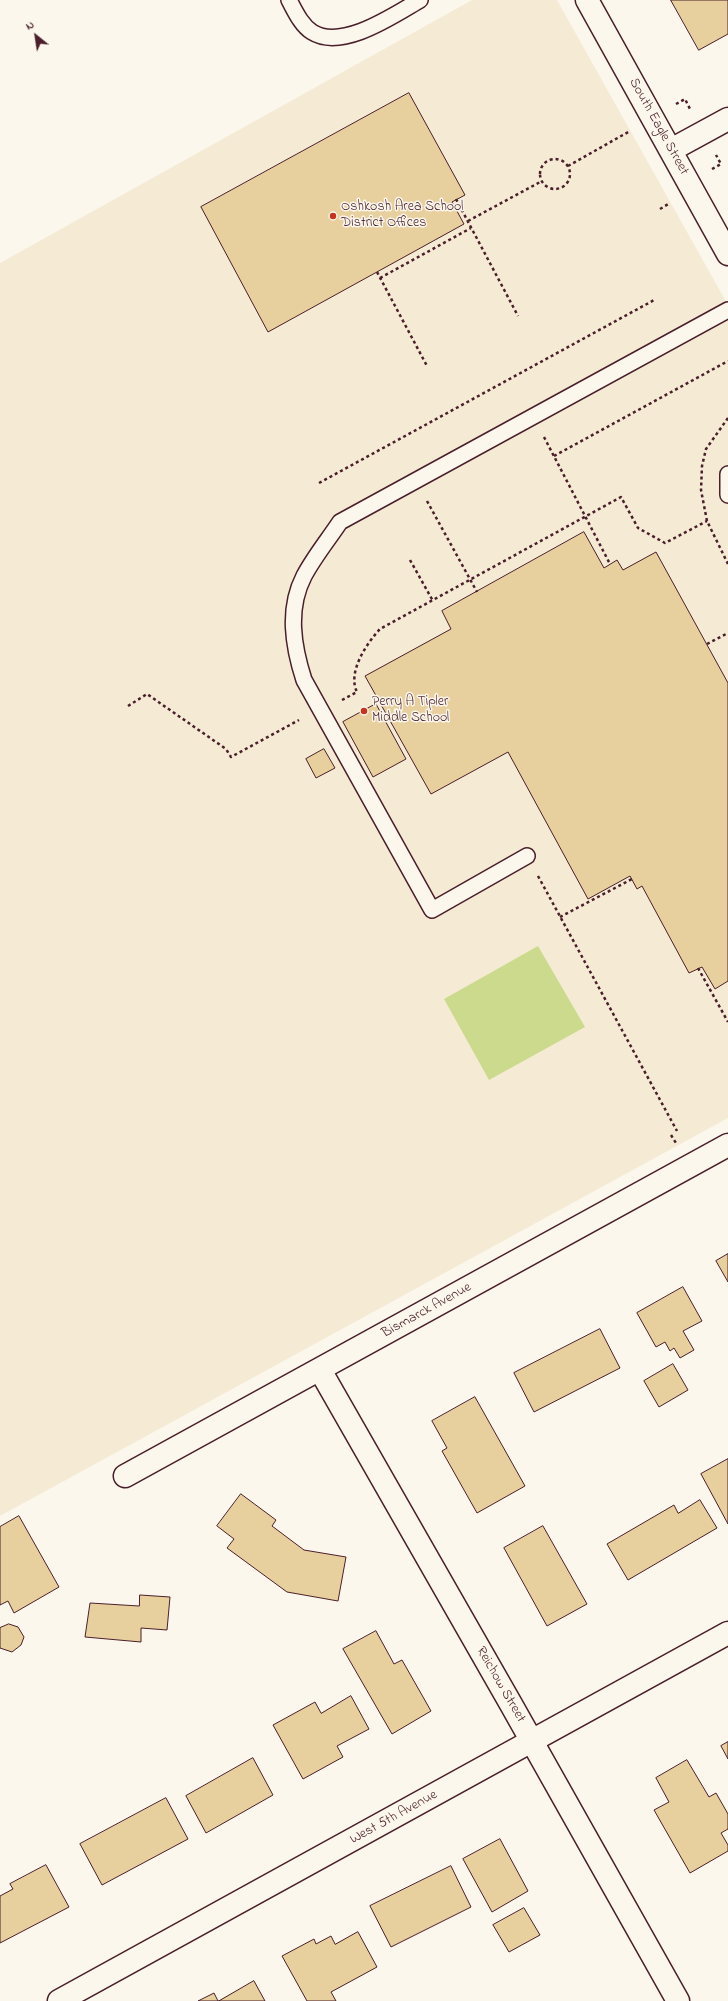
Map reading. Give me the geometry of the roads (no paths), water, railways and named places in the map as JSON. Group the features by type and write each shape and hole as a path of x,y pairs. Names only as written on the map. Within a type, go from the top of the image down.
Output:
{"street":[{"name":"South Eagle Street","path":"587,0 728,254"},
{"path":"671,150 728,119"},
{"name":"Bismarck Avenue","path":"125,1476 728,1145"},
{"name":"Reichow Street","path":"320,1370 533,1742 678,2001"},
{"name":"West 5th Avenue","path":"59,2001 533,1742 728,1633"}],"lane":[{"path":"289,0 303,25 313,33 344,37 365,30 420,0"},
{"path":"527,856 432,910 304,680 294,635 293,621 296,599 304,576 340,522 728,310"},
{"path":"728,474 728,495"}],"place":[{"name":"Oshkosh Area School District Offices","path":"333,216"},
{"name":"Perry A Tipler Middle School","path":"364,711"}]}
